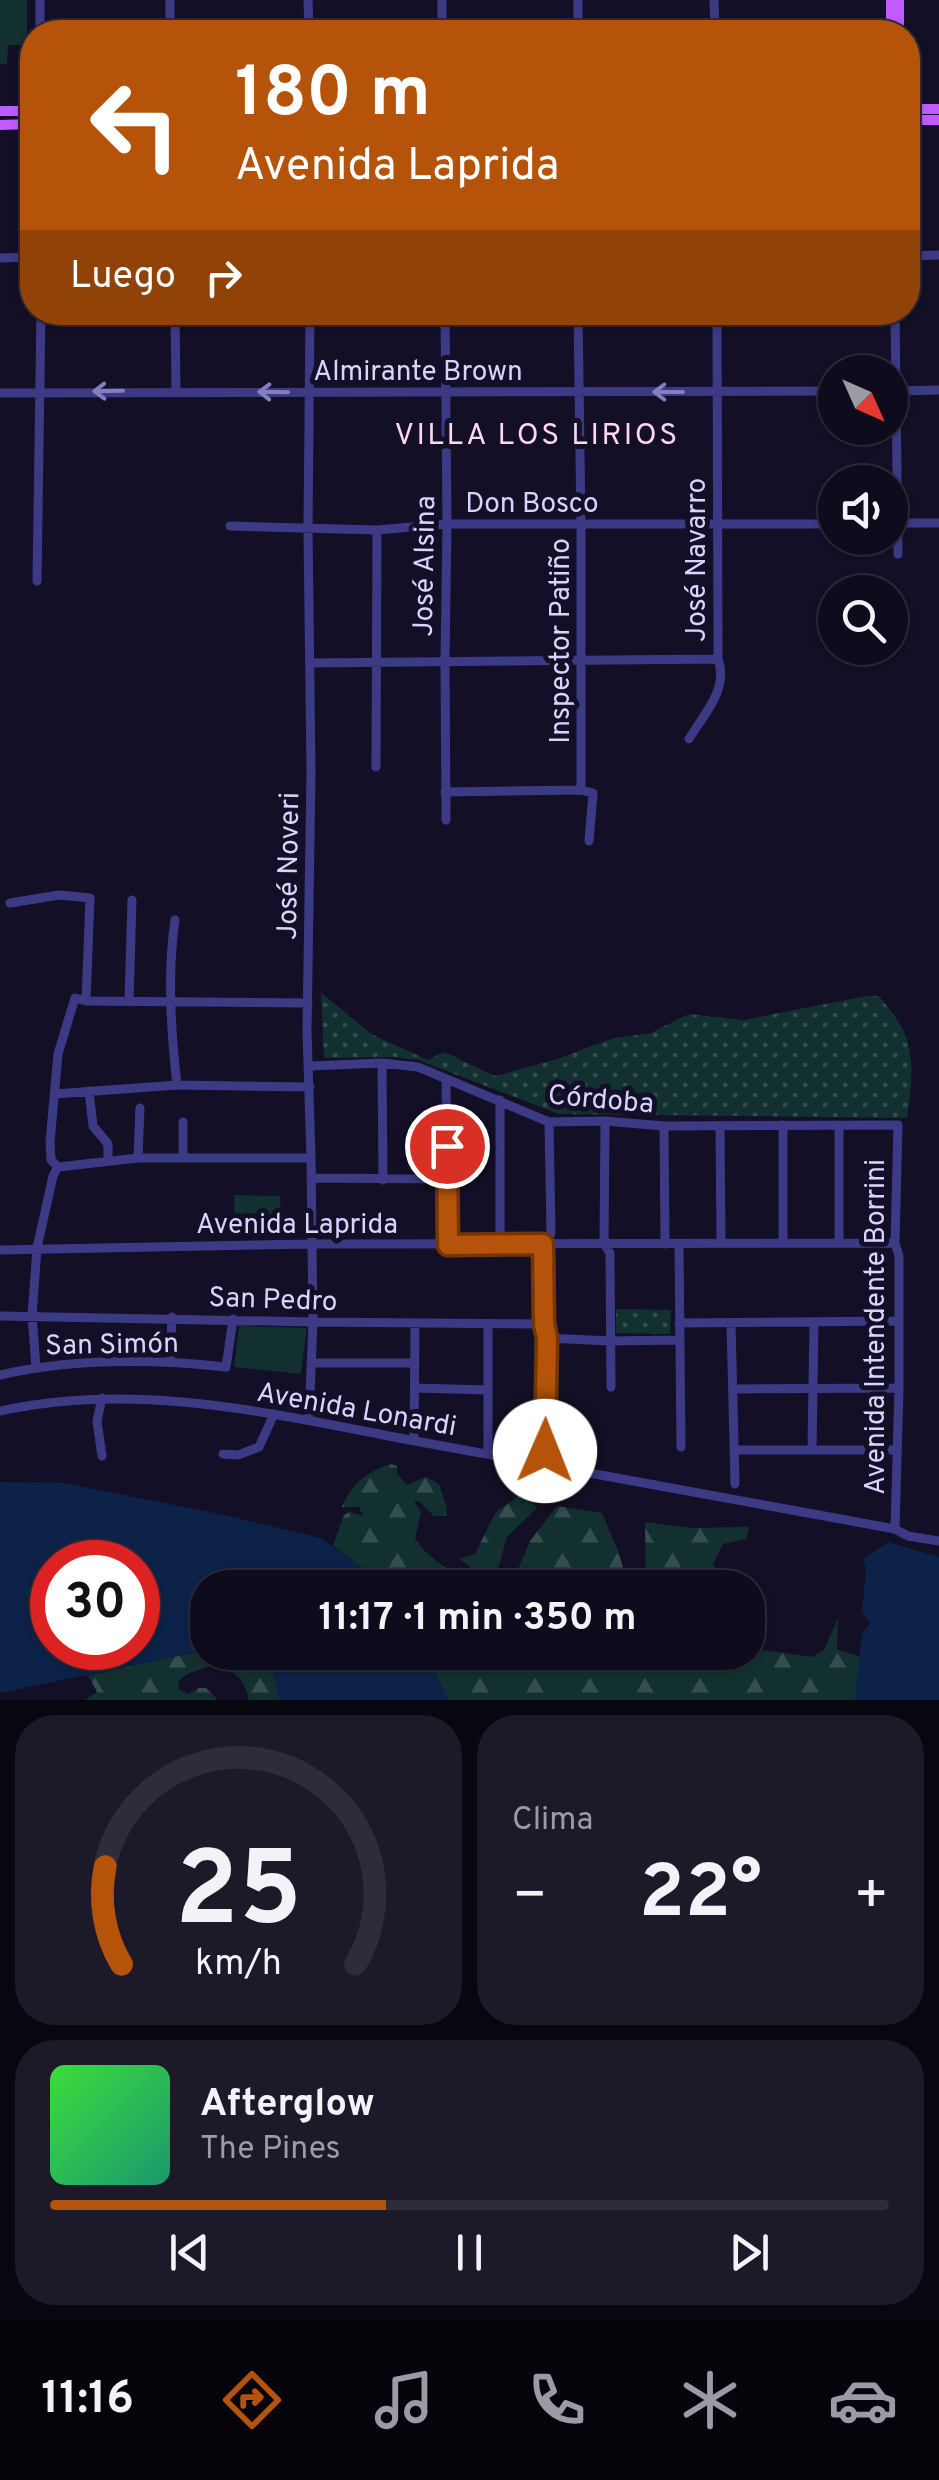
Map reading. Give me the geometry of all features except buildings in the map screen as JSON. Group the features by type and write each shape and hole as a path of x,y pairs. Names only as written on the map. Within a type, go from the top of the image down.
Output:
{"street":[{"path":"37,581 41,325"},
{"path":"174,325 176,391"},
{"name":"José Noveri","path":"309,1420 313,1322 308,1003 310,325"},
{"name":"José Alsina","path":"445,325 446,820"},
{"name":"Inspector Patiño","path":"578,325 581,790"},
{"name":"José Navarro","path":"689,738 721,688 717,325"},
{"path":"894,355 895,325"},
{"path":"908,391 939,390"},
{"name":"Almirante Brown","path":"0,393 818,391"},
{"path":"908,523 939,523"},
{"name":"Don Bosco","path":"230,526 378,530 448,524 818,524"},
{"path":"376,767 378,530"},
{"path":"310,663 718,659"},
{"path":"445,792 593,792 589,841"},
{"path":"10,903 59,894 90,898 86,1002"},
{"path":"129,1002 132,900"},
{"path":"175,920 170,1027 177,1085"},
{"path":"58,1167 52,1160 50,1142 58,1054 74,998 86,1002 308,1003"},
{"path":"382,1062 384,1180"},
{"name":"Córdoba","path":"310,1066 382,1062 418,1067 549,1122 664,1126 898,1125"},
{"path":"446,1080 448,1245"},
{"path":"55,1094 177,1085 310,1087"},
{"path":"89,1091 93,1126 108,1144 108,1161"},
{"path":"500,1100 500,1245"},
{"path":"138,1158 140,1108"},
{"path":"605,1121 604,1244 610,1253 611,1386"},
{"path":"183,1122 183,1158"},
{"path":"535,1463 545,1451 547,1338 543,1244 551,1233 549,1122"},
{"path":"839,1124 840,1242"},
{"path":"783,1125 783,1243"},
{"name":"Avenida Intendente Borrini","path":"895,1528 900,1388 899,1256 895,1244 898,1125"},
{"path":"664,1126 665,1244"},
{"path":"720,1126 721,1243"},
{"path":"58,1167 138,1158 312,1158"},
{"path":"36,1367 32,1316 37,1248 58,1167"},
{"path":"312,1178 448,1179"},
{"name":"Avenida Laprida","path":"0,1250 312,1244 895,1244"},
{"path":"680,1244 681,1447"},
{"name":"San Pedro","path":"0,1316 544,1324"},
{"path":"170,1361 172,1318"},
{"name":"San Simón","path":"0,1375 36,1367 170,1361 226,1367 233,1319"},
{"path":"679,1322 898,1321"},
{"path":"812,1450 814,1322"},
{"path":"414,1441 415,1323"},
{"path":"732,1323 735,1484"},
{"path":"488,1324 488,1454"},
{"path":"547,1338 679,1340"},
{"path":"312,1363 414,1363"},
{"path":"414,1388 488,1390"},
{"path":"733,1389 900,1388"},
{"path":"102,1398 98,1421 102,1456"},
{"name":"Avenida Lonardi","path":"0,1411 102,1398 159,1398 309,1420 895,1528 908,1536 939,1541"},
{"path":"223,1454 238,1455 259,1447 274,1414"},
{"path":"734,1450 897,1450"}],"green space":[{"path":"0,0 27,0 27,20 20,20 20,45 8,45 7,64 0,64"},
{"path":"321,993 373,1035 428,1060 444,1052 495,1076 614,1038 651,1033 689,1014 743,1020 879,996 901,1026 909,1047 907,1118 559,1114 418,1060 324,1058"},
{"path":"234,1195 280,1196 281,1234 235,1234"},
{"path":"616,1309 671,1310 670,1334 616,1333"},
{"path":"239,1326 307,1328 301,1374 234,1367"},
{"path":"391,1464 397,1466 397,1474 407,1485 426,1477 439,1484 446,1516 434,1516 414,1501 421,1512 415,1539 451,1570 365,1570 333,1546 344,1515 350,1512 363,1516 359,1507 342,1507 355,1485"},
{"path":"524,1492 537,1508 507,1537 499,1570 473,1570 460,1559 475,1554 495,1513"},
{"path":"557,1506 602,1513 624,1570 517,1570 530,1541"},
{"path":"645,1522 691,1528 749,1527 746,1539 723,1544 713,1564 718,1570 646,1570"},
{"path":"838,1618 837,1649 861,1657 855,1700 448,1700 434,1670 765,1670 765,1650 812,1657 824,1650"},
{"path":"190,1654 190,1670 199,1670 179,1681 178,1689 189,1694 206,1688 218,1700 85,1700 97,1692 88,1675 112,1670 160,1670 160,1660"},
{"path":"272,1670 280,1700 249,1700 245,1686 230,1671"}],"water":[{"path":"0,1482 63,1483 321,1538 364,1570 190,1570 190,1654 160,1660 160,1540 30,1540 30,1670 111,1670 0,1693"},
{"path":"888,1542 939,1557 939,1700 855,1700 862,1634 870,1623 862,1612 866,1570 863,1559"},
{"path":"272,1670 434,1670 448,1700 280,1700"}],"district":[{"name":"VILLA LOS LIRIOS","path":"537,434"}],"route":[{"path":"447,1146 448,1245 543,1244 547,1338 545,1451"}]}
